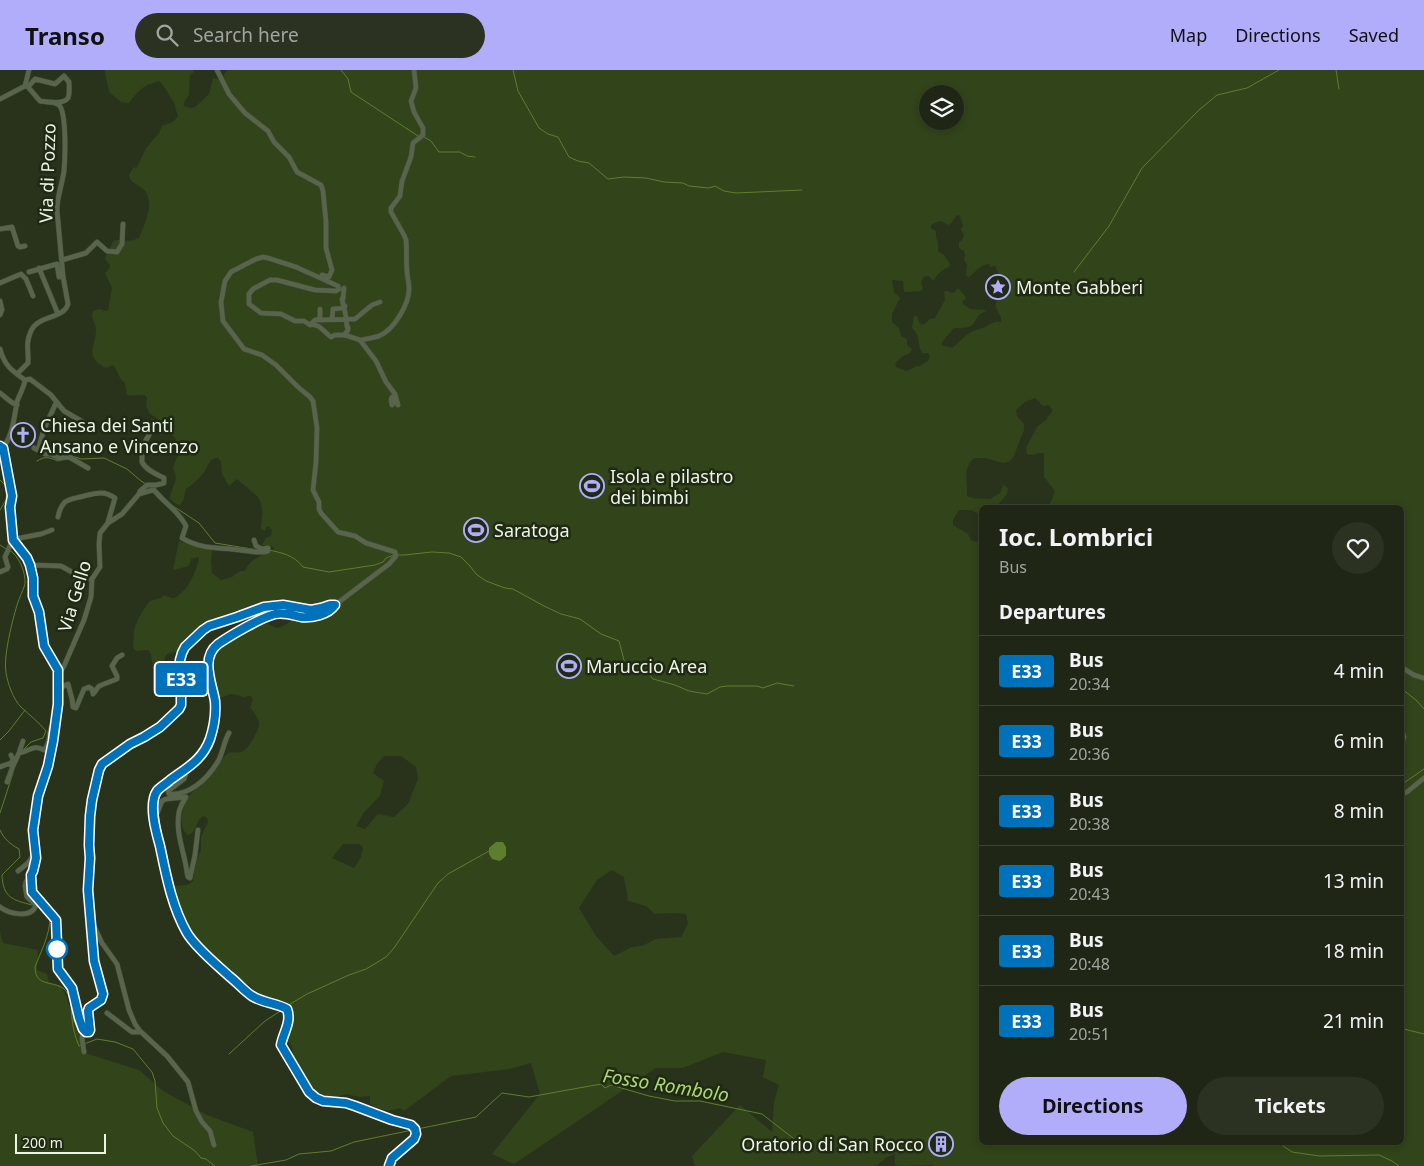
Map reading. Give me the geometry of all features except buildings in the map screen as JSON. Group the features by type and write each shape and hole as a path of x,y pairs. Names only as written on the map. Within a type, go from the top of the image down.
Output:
{"street":[{"path":"26,86 29,70"},
{"path":"217,70 229,94 245,113 268,131 274,142 289,157 297,172 316,182 322,188 326,222 326,248 332,273 330,277 311,273"},
{"path":"389,1166 392,1158 414,1139 415,1129 411,1125 392,1120 358,1106 323,1101 309,1092 281,1045 289,1015 287,1009 251,996 212,961 188,934 175,906 154,822 154,802 157,790 192,766 202,755 210,739 215,714 208,666 210,656 217,645 273,614 281,613 306,617 325,614 389,564 396,554 366,544 355,536 338,532 321,513 319,502 313,490 317,428 313,401 276,365 262,355 244,349 223,322 221,302 228,275 256,259 268,258 311,273 338,286 339,289 315,290 277,280 270,280 253,289 249,294 249,304 261,313 281,314 295,321 304,321 310,325 314,324 331,337 344,335 360,340 379,336 394,324 408,299 409,287 406,240 391,212 391,208 400,196 402,181 414,143 423,135 424,128 414,112 411,101 416,88 414,70"},
{"path":"0,99 26,86 34,79 55,84 64,76 69,82 69,95 62,102 40,101 26,86"},
{"name":"Via di Pozzo","path":"52,102 60,107 64,122 64,170 57,202 57,220 68,306 66,310 58,314"},
{"path":"62,260 86,253 97,242 107,251 116,252 122,244 123,224"},
{"path":"0,229 12,226 18,246 25,246"},
{"path":"29,272 57,264 59,277 63,276"},
{"path":"17,374 28,362 27,349 32,329 39,322 58,314 39,268"},
{"path":"0,283 21,274 26,279 33,296"},
{"path":"344,288 344,298 342,299 345,306 348,329 344,335"},
{"path":"0,301 2,310 0,315"},
{"path":"316,320 356,319 372,304 380,302"},
{"path":"332,319 333,309 344,308"},
{"path":"310,325 320,318 320,309"},
{"path":"360,340 376,361 386,382 395,394 395,405"},
{"path":"0,349 7,365 17,374 25,380 30,379 51,395 64,411 88,425"},
{"path":"0,572 8,568 6,557 12,537 10,507 12,496 2,447 9,441 25,380"},
{"path":"0,393 17,405"},
{"path":"56,402 36,449 45,454 63,458 69,457 88,468"},
{"name":"Via Gello","path":"57,668 66,653 71,649 84,620 90,601 92,579 100,567 100,533 108,523 122,514 147,485 164,483 164,478 148,469 142,462 142,447 149,435 153,422 158,425 161,432"},
{"path":"139,494 154,490 158,497 180,516 186,526 182,538 192,544 257,553 268,550 268,548 256,546 254,540"},
{"name":"Via Gello","path":"58,517 60,509 66,501 96,492 109,494 115,498 108,523"},
{"path":"12,537 15,539 52,530"},
{"path":"0,907 24,914 30,913 35,907 27,897 25,889 26,882 36,863 36,844 33,830 38,796 48,766 53,741 58,696 57,668 44,646 39,612 33,596 31,568 27,558 12,537"},
{"path":"31,568 32,565 61,566 72,572 75,578 92,579"},
{"path":"83,1029 89,1032 89,1008 101,1000 103,994 94,961 88,890 89,829 92,800 102,764 130,744 160,727 179,709 181,705 180,660 182,653 185,647 209,626 264,607 283,605 311,610 335,605"},
{"path":"58,696 62,687 68,684 73,707 76,708 84,689 89,687 92,689 93,694 99,686 118,678 112,666 117,658 122,655"},
{"path":"1404,669 1424,678"},
{"path":"19,753 37,747 44,750 48,747 51,726 54,723"},
{"path":"185,770 184,779 168,791 169,794 186,791 201,781 218,762 229,734"},
{"path":"0,767 10,765 19,753 23,741"},
{"path":"7,782 13,759 11,755"},
{"path":"1404,793 1424,778"},
{"path":"154,822 162,801 186,798 180,810 178,828 180,845 188,877 190,878 198,830"},
{"path":"18,871 31,860 36,844"},
{"path":"31,875 32,892 56,920 58,969 72,988 83,1029 84,1052"},
{"path":"90,925 93,924 102,943 117,964 129,1010 135,1024 167,1056 188,1082 196,1111 210,1131 214,1145"},
{"path":"108,1013 132,1032 140,1031"}],"shaded area":[{"path":"105,70 194,70 190,75 189,95 184,102 184,106 191,108 195,107 209,94 213,78 221,80 227,70 1424,70 1424,1166 901,1166 895,1165 895,1154 887,1157 876,1166 695,1166 692,1156 740,1105 772,1132 774,1102 779,1085 763,1077 766,1060 723,1052 683,1068 656,1068 514,1164 492,1154 540,1094 531,1063 510,1069 451,1076 404,1111 400,1108 388,1110 377,1108 370,1104 370,1096 359,1097 346,1094 334,1098 322,1095 314,1090 293,1057 292,1046 286,1040 294,1014 292,1006 255,993 252,987 241,984 207,953 186,927 178,910 173,890 175,886 187,885 193,881 196,861 201,850 201,837 208,822 204,816 193,832 187,835 181,821 187,800 223,758 231,752 241,752 246,748 257,731 259,722 250,707 253,700 251,696 244,698 230,694 216,700 211,673 213,657 232,639 262,623 277,628 293,620 306,622 321,621 332,613 337,606 334,603 308,608 284,603 260,605 206,625 194,633 180,651 167,654 164,666 161,669 153,669 151,654 148,650 136,651 133,648 135,627 141,613 150,601 161,598 164,595 175,598 188,586 193,576 198,557 191,559 189,566 173,570 179,541 212,550 212,573 221,580 232,577 240,571 245,571 254,560 274,549 274,547 262,545 266,538 271,536 272,530 268,526 265,531 261,529 262,509 258,497 237,479 229,486 222,474 221,462 218,458 211,461 201,476 186,489 180,505 170,499 176,477 173,468 180,449 175,438 149,413 145,395 127,395 125,383 113,365 106,368 99,364 93,355 96,329 92,317 93,311 99,309 108,310 112,288 105,273 110,265 105,259 113,241 131,241 139,238 148,213 149,199 146,193 132,182 129,175 133,168 137,167 146,148 159,133 162,126 173,122 178,116 174,103 159,81 149,84 142,89 129,103 121,102 109,92","holes":["959,215 963,225 961,230 964,235 959,242 959,248 965,254 966,276 969,277 987,264 990,264 989,267 995,266 1001,286 996,302 1001,322 996,322 971,332 952,348 942,345 942,342 954,328 971,326 980,314 987,311 970,309 963,304 962,301 966,297 958,288 952,293 944,291 945,300 935,318 930,319 923,325 920,324 917,316 914,316 912,328 917,334 922,353 928,353 930,356 928,361 907,371 896,367 895,364 905,355 909,354 912,349 907,345 907,339 901,336 899,328 892,322 892,314 900,298 894,292 892,281 903,281 904,292 921,291 923,289 921,282 924,277 929,276 934,280 940,272 949,267 950,264 943,254 938,252 936,231 931,228 931,225 939,221 950,225 956,216","384,756 401,756 416,767 418,779 408,804 394,817 378,814 365,829 356,826 364,812 380,796 384,781 373,773 377,764","343,844 359,844 363,847 361,857 354,868 332,858","612,870 624,877 628,901 646,906 655,914 686,914 688,924 681,937 656,939 642,946 632,947 614,956 596,936 579,908 597,880"]},
{"path":"496,842 503,842 506,847 506,856 500,861 492,859 489,854 489,848"},
{"path":"0,932 3,943 38,950 37,970 47,974 49,982 61,986 70,1008 80,1006 88,1020 82,1034 85,1053 139,1070 163,1091 207,1115 253,1132 258,1166 0,1166"}],"waterway":[{"path":"341,70 348,79 351,92 418,136"},
{"path":"513,70 518,91 539,128 548,134 558,137 569,157 589,163 608,179 624,177 646,178 664,182 683,183 689,186 709,188 715,186 724,191 736,193 802,190"},
{"path":"1074,272 1109,226 1142,168 1199,110 1217,95 1247,88 1279,70"},
{"path":"1336,70 1339,89"},
{"path":"424,137 431,141 439,152 460,152 467,156 475,157"},
{"path":"69,455 81,459 104,458 127,469 146,484"},
{"path":"37,461 42,458 62,460"},
{"path":"0,480 7,487 6,500 0,510"},
{"path":"158,491 170,504 199,523 215,543 258,550"},
{"path":"0,545 6,549"},
{"path":"9,550 13,552 21,565 25,584 17,605 11,630 5,666 6,673 11,691 18,704 46,731 43,738 31,742 22,751"},
{"path":"269,550 292,557 303,567 329,572 375,565 394,555"},
{"path":"397,555 432,552 449,553 461,557 476,574 486,581 513,589 561,614 580,619 601,634 619,641 625,664 634,663 653,679 689,691 707,694 720,687 727,686 757,686 763,688 777,683 794,686"},
{"path":"1404,690 1424,709"},
{"path":"0,740 25,710"},
{"path":"1404,783 1424,769"},
{"path":"0,813 13,773"},
{"path":"0,830 3,836 19,849 20,857 2,875 4,889 10,897 32,905"},
{"path":"287,1006 307,994 366,969 386,957 438,883 448,874 489,851"},
{"path":"36,906 41,907 50,917 47,937 35,967 36,974 42,981 62,987 68,994 79,1046 97,1039 115,1042 133,1049 152,1072 155,1081 157,1108 163,1123 173,1136 195,1151 201,1158 206,1159 215,1166"},
{"path":"229,1054 265,1021 282,1010"},
{"path":"1404,1029 1424,1034"},
{"name":"Fosso Rombolo","path":"251,1166 286,1160 299,1154 331,1151 354,1142 476,1117 502,1093 529,1097 601,1084 605,1088 611,1085 675,1101 700,1101 762,1114 811,1152"},
{"path":"1282,1145 1292,1152 1319,1156 1379,1155 1399,1166"}],"bus line":[{"name":"E33","path":"0,446 5,453 6,469 10,479 12,496 10,517 13,540 30,565 33,578 34,602 39,612 44,646 58,670 58,704 53,741 48,766 38,796 33,830 36,844 36,863 31,875 31,890 34,896 56,920 58,969 72,988 79,1018 86,1032 90,1030 89,1008 101,1000 103,994 94,961 88,890 90,875 90,816 92,800 102,764 130,744 160,727 179,709 181,705 180,660 182,653 185,647 203,630 209,626 264,607 283,605 311,610 335,605 325,614 314,616 306,617 287,613 273,614 217,645 210,656 208,666 215,714 210,739 202,755 192,766 157,790 154,802 154,822 178,916 188,934 212,961 251,996 287,1009 289,1015 281,1045 309,1092 323,1101 346,1103 365,1108 392,1120 404,1122 415,1129 414,1139 392,1158 389,1166"}],"place":[{"name":"Monte Gabberi","path":"998,287"},
{"name":"Chiesa dei Santi Ansano e Vincenzo","path":"23,435"},
{"name":"Isola e pilastro dei bimbi","path":"592,486"},
{"name":"Saratoga","path":"476,530"},
{"name":"Maruccio Area","path":"569,666"},
{"name":"Oratorio di San Rocco","path":"941,1144"}]}
